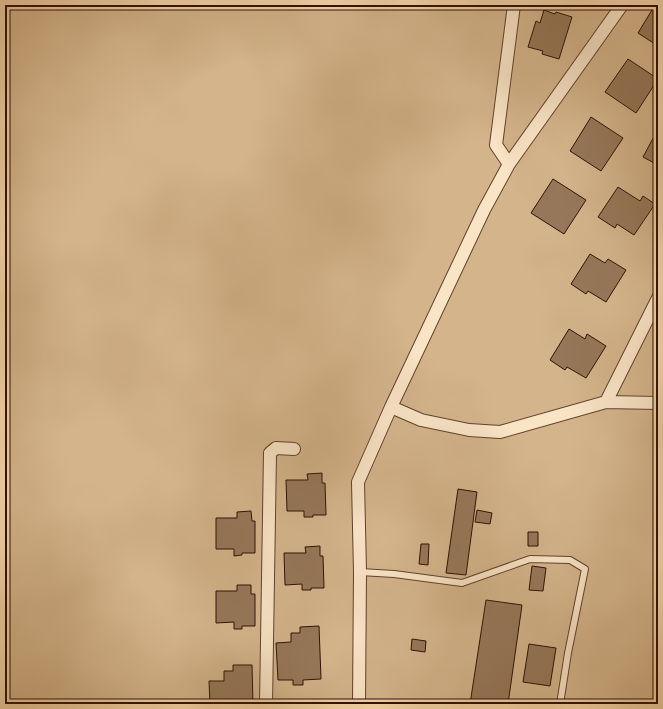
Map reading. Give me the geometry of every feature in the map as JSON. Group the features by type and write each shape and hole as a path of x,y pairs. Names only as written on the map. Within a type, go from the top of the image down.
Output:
{"street":[{"path":"509,164 496,145 514,5"},
{"path":"359,704 360,572 358,482 391,407 484,210 509,164 622,5"},
{"path":"606,402 658,298"},
{"path":"391,407 421,420 469,430 500,432 606,402 658,403"},
{"path":"266,704 270,452 276,448 294,449"}],"lane":[{"path":"360,572 394,574 462,583 530,558 570,560 585,569 568,654 560,704"}],"shaded area":[{"path":"5,5 658,5 658,704 5,704"}],"building":[{"path":"655,5 658,5 658,46 638,33"},
{"path":"544,10 555,14 556,12 572,17 559,59 542,54 543,51 528,47 536,21 540,23"},
{"path":"628,59 658,79 636,113 605,92"},
{"path":"591,117 623,138 601,171 570,151"},
{"path":"658,129 658,165 643,157"},
{"path":"553,179 586,200 564,234 531,213"},
{"path":"618,187 640,201 643,196 655,204 634,235 617,224 615,228 598,217"},
{"path":"590,254 605,263 608,259 626,270 606,302 588,291 586,294 571,284"},
{"path":"569,329 585,339 587,334 606,346 586,378 567,367 565,370 550,360"},
{"path":"322,473 322,483 325,483 326,515 304,517 304,511 287,511 286,480 308,480 307,474"},
{"path":"458,489 477,492 466,575 446,573"},
{"path":"477,510 492,513 490,524 475,522"},
{"path":"251,511 252,521 255,521 255,553 242,553 242,555 234,556 234,549 216,549 216,518 237,518 237,512"},
{"path":"528,532 538,532 538,546 528,546"},
{"path":"421,544 429,544 428,565 419,564"},
{"path":"320,546 320,556 323,556 324,588 302,590 302,584 285,585 284,553 306,553 305,547"},
{"path":"532,566 546,568 543,591 529,590"},
{"path":"237,585 251,585 251,594 255,594 255,626 242,626 242,629 234,629 234,622 216,623 216,591 237,591"},
{"path":"486,600 522,605 508,704 470,704"},
{"path":"319,626 321,679 303,680 303,685 293,685 293,680 278,680 276,643 291,642 291,633 300,633 300,627"},
{"path":"412,639 426,641 425,652 411,650"},
{"path":"529,644 556,648 550,686 523,682"},
{"path":"233,665 252,665 253,704 210,704 209,681 224,681 224,671 233,671"}]}
